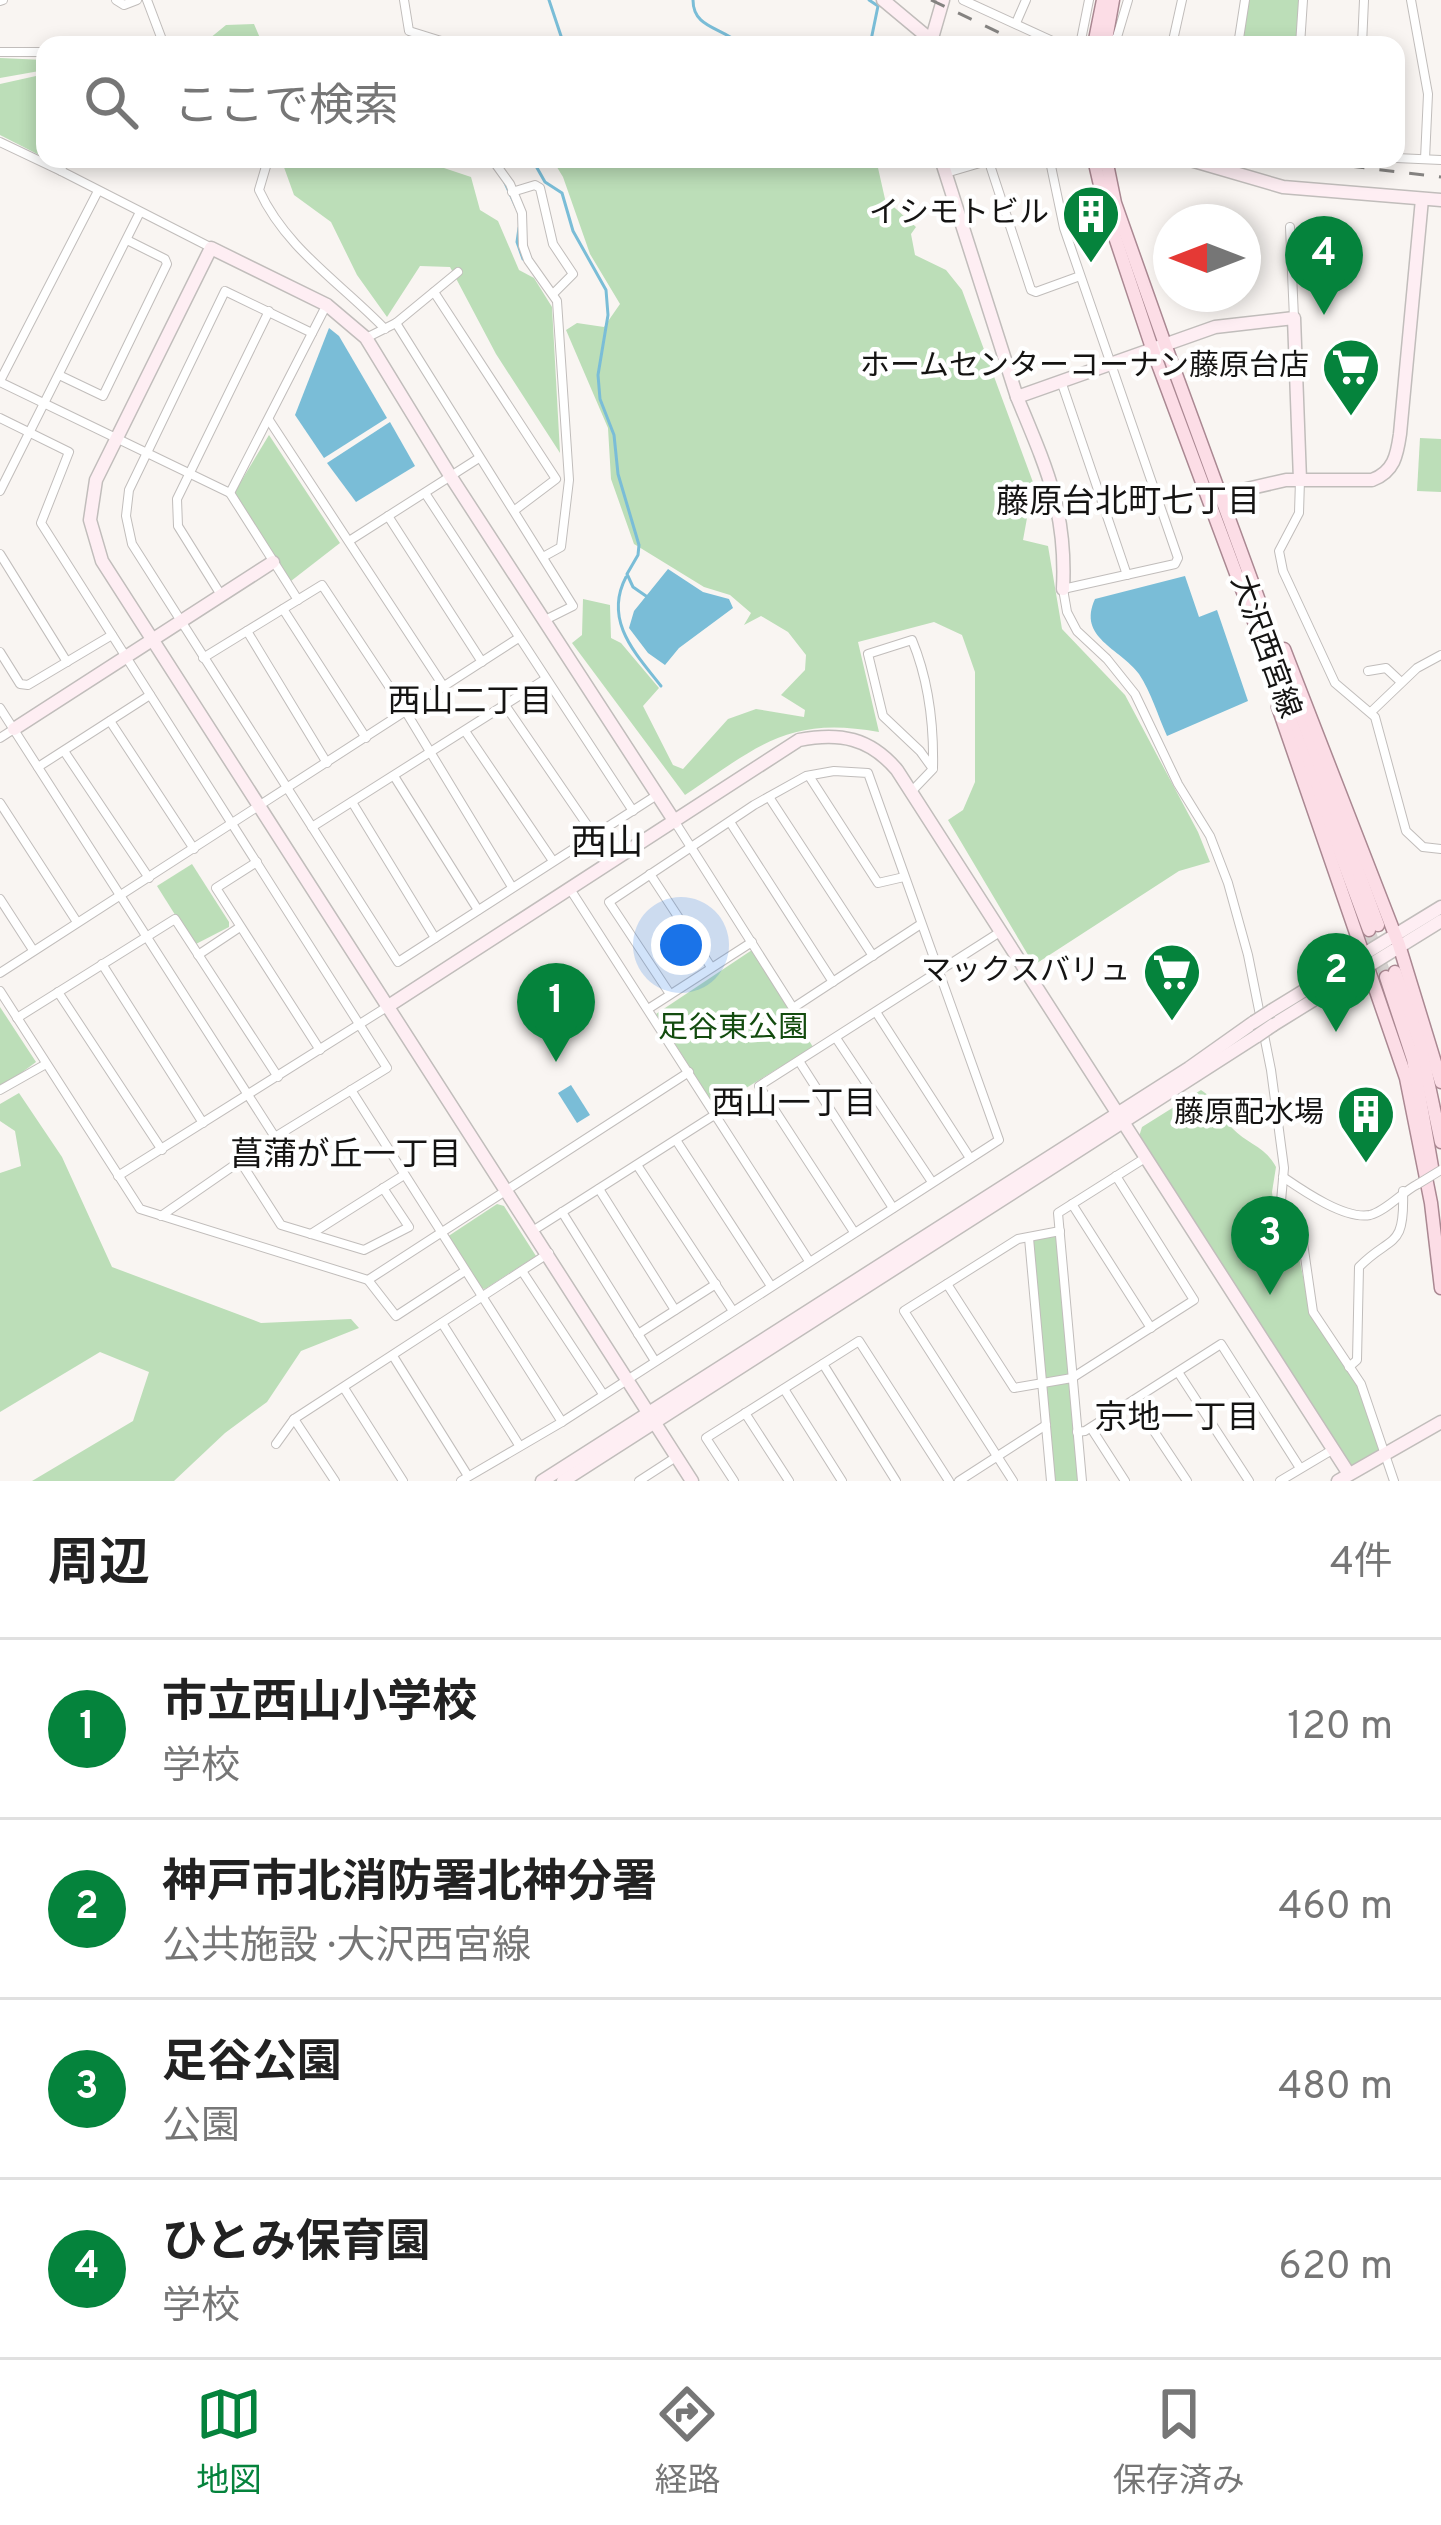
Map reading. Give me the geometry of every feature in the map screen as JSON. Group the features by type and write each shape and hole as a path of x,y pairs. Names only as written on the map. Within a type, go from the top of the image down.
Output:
{"main road":[{"path":"1096,36 1103,0"},
{"path":"1107,36 1113,0"},
{"name":"大沢西宮線","path":"1096,168 1105,207 1262,605 1374,927 1267,656 1216,496"},
{"name":"大沢西宮線","path":"1108,168 1160,348"},
{"path":"1262,605 1292,664 1396,940 1441,1082"},
{"path":"1267,656 1282,724 1406,1078 1431,1203 1441,1288"},
{"path":"1441,1142 1420,1044 1391,974 1413,1059 1436,1186 1441,1252"}],"street":[{"path":"116,0 124,4 136,0"},
{"path":"147,0 161,36"},
{"path":"404,0 410,31 426,36"},
{"path":"883,0 923,36"},
{"path":"932,36 943,0"},
{"path":"963,0 1043,36"},
{"path":"1016,23 1026,0"},
{"path":"1082,36 1089,0"},
{"path":"1118,36 1128,0"},
{"path":"1174,36 1182,0"},
{"path":"1239,36 1245,0"},
{"path":"1301,36 1303,0"},
{"path":"1362,36 1364,0"},
{"path":"1411,0 1428,94 1425,159"},
{"path":"0,52 36,52"},
{"path":"0,142 36,159"},
{"path":"1405,158 1441,160"},
{"path":"55,168 327,305 366,338 793,1008 921,924"},
{"path":"266,168 259,190 277,223 301,254 385,328"},
{"path":"497,168 522,214 528,260 553,294 558,312 569,480 560,547 543,557"},
{"path":"945,168 1017,397 1059,504 1067,612 1077,631 1135,694 1178,784 1210,836 1228,883 1258,999 1279,1121 1281,1201 1303,1243 1313,1312 1361,1384 1394,1481"},
{"path":"990,168 1031,290 1081,276"},
{"path":"1050,168 1081,276 1178,558 1175,564 1063,589"},
{"path":"1218,168 1283,187 1441,200"},
{"path":"512,192 535,185 540,188 554,244 573,274 553,294"},
{"path":"98,191 0,381 230,493 298,600"},
{"path":"1216,496 1263,483 1372,480 1394,463 1422,199"},
{"path":"0,490 140,212"},
{"path":"1290,227 1300,506 1281,543 1280,565 1335,683 1371,712 1381,732 1406,830 1423,847 1441,849"},
{"path":"59,375 104,396 167,264 127,240"},
{"path":"211,248 96,480 90,520 102,561 692,1481"},
{"path":"366,338 396,323 458,272"},
{"path":"312,333 225,291 129,490 126,515 132,544 180,623 398,962 658,796"},
{"path":"434,292 556,479 515,510"},
{"path":"230,493 327,305"},
{"path":"222,596 178,526 177,499 269,311"},
{"path":"1017,397 1215,327 1294,317"},
{"path":"396,323 573,606 544,621"},
{"path":"1061,381 1127,575"},
{"path":"0,418 69,452 41,523 387,1068 275,1137 161,1216"},
{"path":"268,418 444,687"},
{"path":"349,541 479,458"},
{"path":"424,493 633,811"},
{"path":"388,516 482,662"},
{"path":"0,554 67,662"},
{"path":"0,738 274,562"},
{"path":"203,658 322,585 512,887"},
{"path":"283,609 366,738"},
{"path":"247,631 328,763"},
{"path":"0,652 20,684 28,686 112,635"},
{"path":"0,973 517,639"},
{"path":"911,792 933,770 929,695 912,640 868,654 883,716 933,770"},
{"path":"1371,712 1425,662 1441,656"},
{"path":"1368,671 1391,670 1401,682"},
{"path":"312,827 544,680"},
{"path":"38,767 150,695"},
{"path":"505,705 594,835"},
{"path":"0,708 275,1137"},
{"path":"110,721 194,849"},
{"path":"465,731 553,861"},
{"path":"118,1176 799,740 827,735 851,738 879,749 911,792 1332,1450 1343,1478 1441,1422"},
{"path":"64,751 149,878"},
{"path":"393,1356 465,1479 562,1422 998,1140 868,773 834,771 809,776 729,821 609,902 670,994"},
{"path":"394,776 478,910"},
{"path":"809,776 878,883 904,877"},
{"path":"769,796 873,956"},
{"path":"0,802 77,922"},
{"path":"352,802 435,938"},
{"path":"729,821 833,982"},
{"path":"257,862 216,888 320,1049"},
{"path":"650,874 711,968"},
{"path":"570,889 809,1261"},
{"path":"0,899 33,950"},
{"path":"562,1481 653,1417 1441,907"},
{"path":"17,1018 175,919 278,1077"},
{"path":"1396,940 1441,921"},
{"path":"198,955 240,927"},
{"path":"854,1232 759,1086 1001,932"},
{"path":"648,1009 752,942"},
{"path":"102,964 203,1123"},
{"path":"0,991 140,1209 368,1280 396,1316 465,1271"},
{"path":"58,992 161,1150"},
{"path":"876,1012 970,1158"},
{"path":"836,1037 932,1182"},
{"path":"799,1061 892,1208"},
{"path":"0,1090 46,1064"},
{"path":"368,1280 689,1072"},
{"path":"351,1090 562,1422"},
{"path":"534,1230 716,1114"},
{"path":"676,1140 771,1286"},
{"path":"1082,1481 1058,1213 1145,1158"},
{"path":"240,1161 281,1225 364,1250 409,1228 383,1188"},
{"path":"637,1165 733,1311"},
{"path":"1283,1177 1316,1198 1362,1216 1377,1212 1441,1170"},
{"path":"311,1234 404,1175"},
{"path":"947,1284 1014,1388 1072,1378 1151,1328 1194,1300 1116,1176"},
{"path":"598,1189 675,1310"},
{"path":"1349,1366 1358,1360 1359,1267 1395,1241 1401,1228 1403,1191"},
{"path":"1072,1204 1151,1328"},
{"path":"562,1212 655,1360"},
{"path":"1012,1481 904,1311 1018,1239 1060,1232"},
{"path":"1029,1238 1052,1481"},
{"path":"276,1444 295,1419 548,1253"},
{"path":"522,1271 603,1394"},
{"path":"638,1334 716,1284"},
{"path":"442,1324 519,1445"},
{"path":"734,1481 706,1438 859,1340 949,1481"},
{"path":"1077,1432 1091,1428 1221,1344 1300,1468"},
{"path":"823,1364 896,1481"},
{"path":"1178,1372 1249,1481"},
{"path":"344,1388 403,1481"},
{"path":"784,1389 842,1481"},
{"path":"1134,1401 1186,1481"},
{"path":"746,1413 788,1481"},
{"path":"542,1481 653,1417"},
{"path":"295,1419 335,1481"},
{"path":"959,1481 1046,1426"},
{"path":"1091,1428 1125,1481"},
{"path":"1280,1481 1332,1450"},
{"path":"646,1479 676,1456"}],"green space":[{"path":"1248,0 1299,0 1296,36 1243,36"},
{"path":"254,24 259,36 213,36 226,25"},
{"path":"0,58 36,60 36,72 0,78"},
{"path":"36,76 36,153 0,135 0,84"},
{"path":"284,168 444,168 471,177 480,210 498,221 519,270 534,278 552,307 560,453 496,354 450,267 420,266 387,317 357,275 331,222 294,195"},
{"path":"558,168 878,168 885,199 916,227 911,234 915,255 946,270 962,290 1044,512 1027,518 1023,540 1048,546 1062,629 1125,695 1210,862 1179,871 1034,965 948,820 963,810 975,782 975,672 962,635 934,622 858,642 879,732 820,728 775,739 685,795 572,643 582,635 583,599 610,605 611,638 621,643 659,688 643,706 673,765 683,769 728,719 756,709 804,717 805,710 781,695 805,670 806,655 788,632 761,616 744,625 751,613 730,595 704,587 634,544 611,479 608,428 566,330 577,323 604,327 620,304 590,254"},
{"path":"269,435 340,543 291,581 234,493"},
{"path":"1420,438 1441,439 1441,492 1417,491"},
{"path":"192,864 229,922 229,927 194,945 157,886"},
{"name":"足谷東公園","path":"752,950 813,1047 715,1107 656,1014"},
{"path":"0,1007 36,1062 5,1085 0,1084"},
{"path":"1201,1090 1232,1128 1267,1154 1276,1167 1274,1207 1297,1248 1311,1314 1355,1380 1384,1456 1349,1474 1136,1146 1142,1127"},
{"path":"19,1093 62,1157 112,1267 261,1323 351,1319 359,1328 301,1351 267,1402 174,1481 32,1481 133,1421 149,1372 100,1352 0,1412 0,1173 21,1166 15,1131 0,1121 0,1104"},
{"path":"497,1204 504,1206 536,1256 485,1289 447,1237"},
{"path":"1058,1235 1069,1376 1045,1380 1032,1240"},
{"path":"1069,1383 1078,1481 1055,1481 1045,1386"}],"water":[{"path":"329,328 339,336 387,418 324,458 295,415"},
{"path":"390,422 415,466 356,502 327,463"},
{"path":"668,569 703,592 729,599 733,608 679,648 665,665 648,653 629,628 634,611"},
{"path":"1185,576 1199,617 1217,610 1248,701 1167,736 1139,674 1096,633 1091,612 1095,599"},
{"path":"571,1085 590,1115 577,1123 558,1093"}],"waterway":[{"path":"549,0 561,36"},
{"path":"693,0 698,17 729,36"},
{"path":"869,0 878,6 872,36"},
{"path":"537,168 545,182 562,193 573,231 606,290 600,399 614,435 618,474 639,545 627,574 633,587 646,596"},
{"path":"505,183 516,207"},
{"path":"519,228 517,242 523,259"},
{"path":"626,577 620,593 620,622 633,649 661,686"}],"tunnel":[{"path":"1369,930 1386,977"}],"railway":[{"path":"931,0 1006,36"},
{"path":"1366,168 1441,177"}],"place":[{"name":"イシモトビル","path":"1091,265"},
{"name":"ひとみ保育園","path":"1324,315"},
{"name":"ホームセンターコーナン藤原台店","path":"1351,418"},
{"name":"マックスバリュ","path":"1172,1023"},
{"name":"神戸市北消防署北神分署","path":"1336,1032"},
{"name":"市立西山小学校","path":"556,1062"},
{"name":"藤原配水場","path":"1366,1165"},
{"name":"足谷公園","path":"1270,1295"}],"district":[{"name":"藤原台北町七丁目","path":"1128,504"},
{"name":"西山二丁目","path":"470,704"},
{"name":"西山","path":"607,845"},
{"name":"西山一丁目","path":"794,1106"},
{"name":"菖蒲が丘一丁目","path":"346,1157"},
{"name":"京地一丁目","path":"1177,1420"}]}
